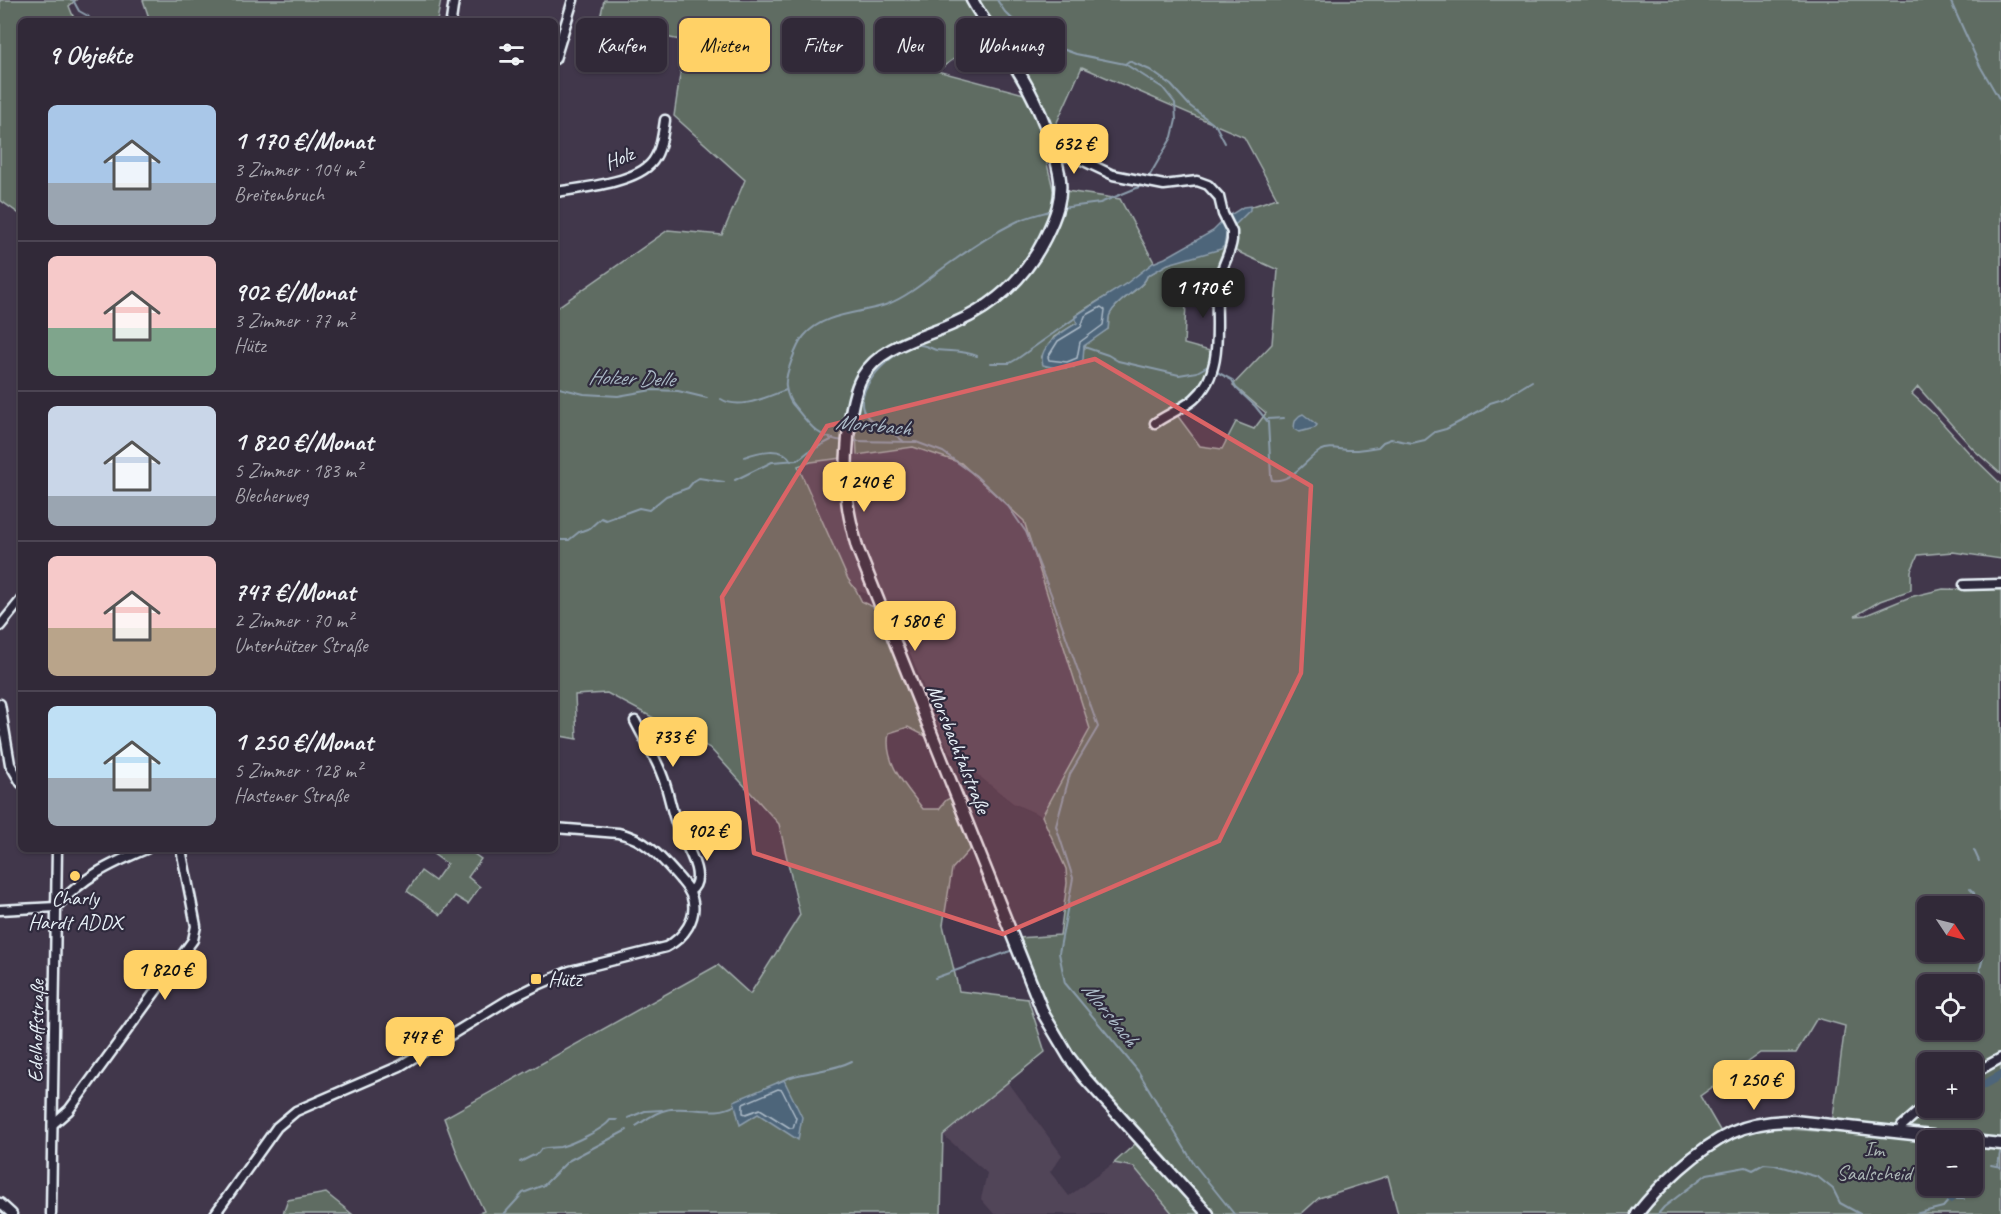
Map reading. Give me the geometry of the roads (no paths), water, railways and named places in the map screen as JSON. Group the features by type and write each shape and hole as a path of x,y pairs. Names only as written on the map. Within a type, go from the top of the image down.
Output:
{"main road":[{"name":"Morsbachtalstraße","path":"972,0 1021,76 1037,110 1055,156 1060,180 1060,198 1056,214 1042,245 1026,270 992,303 955,323 912,338 870,367 862,378 856,393 849,434 847,499 857,547 1044,1015 1084,1077 1208,1214"},
{"path":"1637,1214 1663,1184 1698,1156 1730,1134 1746,1128 1773,1121 1794,1121 1917,1134"},
{"path":"1983,1142 2001,1144"}],"street":[{"path":"451,18 454,0"},
{"path":"558,49 573,0"},
{"name":"Holz","path":"558,192 599,185 647,168 659,149 665,120"},
{"path":"1055,156 1073,156 1108,173 1152,182 1174,184 1197,181 1208,185 1219,197 1232,232 1231,248 1217,286 1216,354 1213,369 1201,392 1194,399 1155,423"},
{"path":"1964,585 2001,584"},
{"path":"0,626 18,604"},
{"path":"0,704 10,764 18,778"},
{"path":"635,721 662,775 677,826 697,873 697,883 690,891"},
{"path":"215,1214 269,1138 286,1118 296,1111 393,1069 508,1000 540,984 570,971 671,945 688,927 693,911 690,891 655,851 637,838 618,832 558,828"},
{"name":"Edelhoffstraße","path":"51,1214 57,852"},
{"path":"0,910 56,907 88,878 110,864 139,852"},
{"path":"53,1124 69,1110 193,940 196,926 182,852"},
{"path":"1983,1068 2001,1058"},
{"path":"1900,1132 1902,1126 1917,1113"},
{"path":"0,1203 12,1214"}],"water":[{"path":"1250,206 1250,210 1227,231 1224,246 1221,249 1168,264 1147,276 1141,285 1118,303 1109,316 1108,329 1084,346 1083,360 1079,364 1064,368 1043,365 1042,358 1047,346 1077,323 1075,316 1127,283 1153,263 1213,231 1227,217 1243,207"},
{"path":"1303,414 1317,425 1315,428 1299,432 1294,429 1294,424"},
{"path":"784,1080 802,1117 798,1140 758,1114 740,1125 734,1101"}],"waterway":[{"path":"73,0 79,11 89,18"},
{"name":"Morsbach","path":"997,0 1005,12 1032,38 1076,54 1125,64 1163,88 1175,103 1176,120 1172,137 1147,180"},
{"path":"1950,0 1980,66 2001,102"},
{"path":"1125,64 1129,61 1150,70 1171,85 1190,106 1216,126 1225,143"},
{"name":"Morsbach","path":"1061,208 1100,203 1144,185"},
{"name":"Morsbach","path":"845,441 828,438 816,430 805,420 789,398 786,387 787,376 804,336 812,328 832,318 897,300 999,231 1023,219 1053,210"},
{"path":"991,363 1010,363 1078,316"},
{"path":"904,442 870,419 862,405 868,383 877,372 898,354 918,345 977,356"},
{"path":"1084,347 1118,361 1179,375 1197,372 1206,367"},
{"path":"1217,372 1232,380 1236,388 1268,422 1272,480 1292,475 1324,449 1366,449 1378,447 1391,439 1412,443 1425,440 1435,432 1446,429 1532,381"},
{"name":"Holzer Delle","path":"558,388 584,394 618,396 652,390 678,391 707,398"},
{"name":"Holzer Delle","path":"721,399 737,404 745,403 786,390"},
{"path":"1267,419 1284,418"},
{"path":"735,480 772,462 798,460 831,440"},
{"name":"Morsbach","path":"851,441 916,442 943,452 975,475 1008,506 1026,532 1051,594 1098,727 1070,774 1056,826 1073,878 1059,953 1065,983 1138,1071 1194,1164 1234,1214"},
{"path":"744,457 776,451 787,456 791,461"},
{"path":"558,538 569,540 579,532 590,528 601,518 606,520 639,508 649,510 666,496 688,488 699,478 724,482"},
{"path":"1974,850 1979,861"},
{"path":"1970,889 1974,893 1977,922 1973,932 1983,958 1981,974"},
{"path":"935,978 1013,950"},
{"path":"1983,981 1983,986"},
{"path":"777,1083 852,1061"},
{"path":"1983,1085 2001,1075"},
{"path":"636,1126 654,1114 666,1110 711,1111 735,1105"},
{"path":"628,1118 645,1111 662,1110"},
{"path":"520,1162 538,1153 541,1149 560,1147 580,1140 610,1120 617,1120"},
{"path":"504,1214 523,1193 544,1185 568,1161 627,1130"},
{"path":"1998,1166 2000,1153"},
{"path":"1658,1214 1707,1174 1746,1167 1753,1170 1764,1164 1818,1177 1833,1189 1840,1203 1860,1214"},
{"path":"1991,1165 2001,1167"},
{"path":"1950,1199 1953,1196"},
{"path":"1915,1214 1943,1207 1950,1199 1964,1199"}],"place":[{"name":"Charly Hardt ADDX","path":"75,876"},
{"name":"Hütz","path":"536,979"}],"park label":[{"name":"Im Saalscheid","path":"1874,1161"}]}
